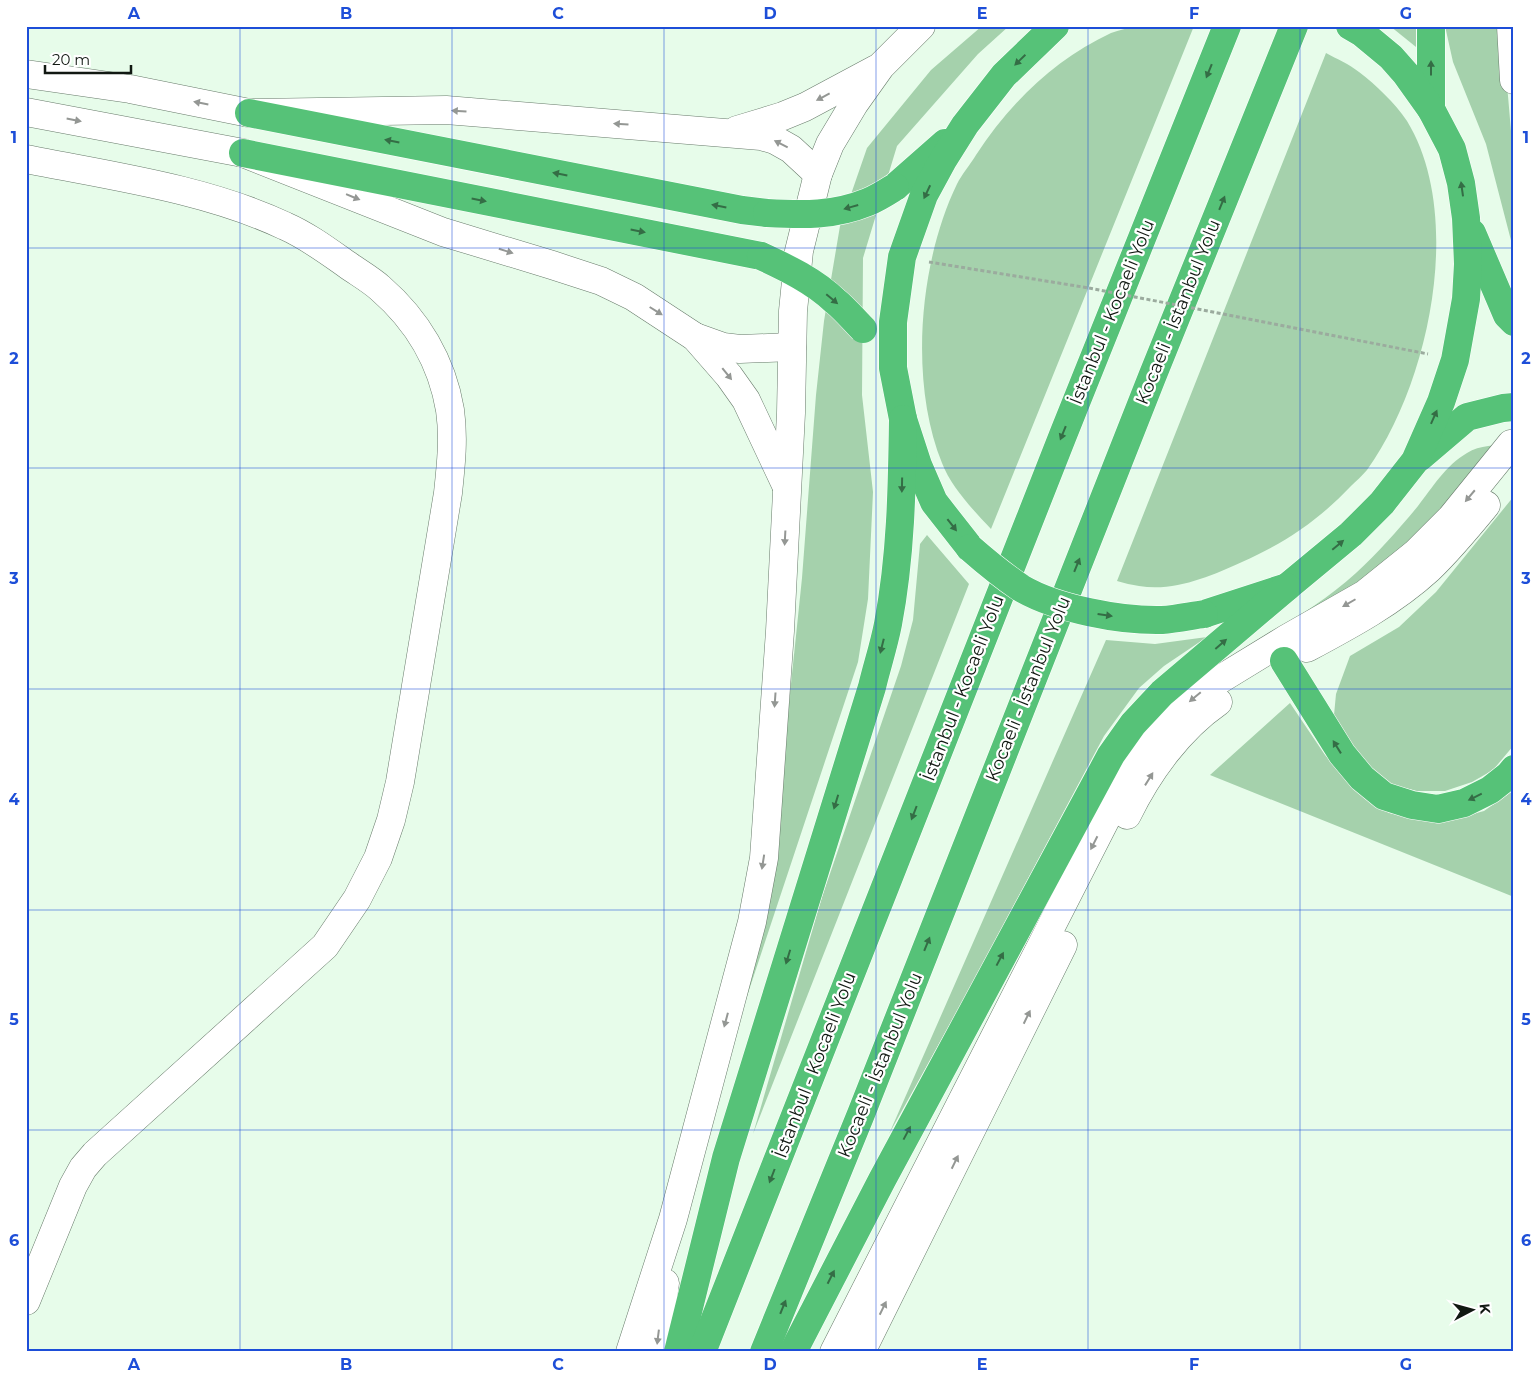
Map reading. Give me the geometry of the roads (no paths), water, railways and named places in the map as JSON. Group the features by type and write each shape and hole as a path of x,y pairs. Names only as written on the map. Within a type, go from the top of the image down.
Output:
{"highway":[{"path":"1055,26 1004,75 965,125 924,195 902,257 893,322 893,368 903,418 918,465 934,502 970,548 990,566 1023,589 1063,606 1100,614 1163,620 1204,614 1287,587"},
{"name":"İstanbul - Kocaeli Yolu","path":"702,1352 1059,445 1227,26"},
{"name":"Kocaeli - İstanbul Yolu","path":"764,1352 861,1114 1152,377 1294,26"},
{"path":"1350,26 1362,33 1391,57 1406,74 1431,109 1452,149 1462,183 1468,264 1466,299 1455,360 1441,402 1415,461"},
{"path":"1431,26 1431,109"},
{"path":"249,113 742,210 803,215 832,212 869,202 896,186 965,125"},
{"path":"242,153 761,256 792,270 816,285 836,301 863,330 893,368"},
{"path":"1466,218 1510,319"},
{"path":"793,1352 882,1180 1111,754 1133,724 1162,693 1351,534 1382,503 1415,461 1467,417 1514,407"},
{"path":"678,1352 726,1158 872,687 888,624 901,504 903,418"},
{"path":"1284,661 1342,754 1362,778 1384,796 1412,805 1438,809 1464,803 1490,790 1514,769"}],"main road":[{"path":"630,1352 673,1219 752,922 764,858 780,631 788,489 793,311 799,251 818,174 830,144 854,104 881,66 921,26"},
{"path":"1511,26 1514,80"},
{"path":"730,132 783,116 805,107 881,66"},
{"path":"26,74 130,89 249,113 446,110 730,132 775,140 791,149 818,174"},
{"path":"26,112 242,153 443,232 601,281 634,297 695,337 722,347 740,349 792,346"},
{"path":"26,159 125,178 238,206 286,226 327,251 379,287 406,313 426,342 441,375 450,410 453,449 447,502 400,782 391,820 378,858 357,899 325,946 105,1145 83,1168 73,1186 26,1301"},
{"path":"695,337 730,376 746,400 788,489"},
{"path":"861,1352 1132,805 1159,762 1187,729 1208,709 1284,661 1365,617 1401,592 1429,569 1454,544 1506,478 1512,454"},
{"path":"834,1352 1128,775 1158,730 1201,692 1286,639 1365,594 1416,553 1512,454"},
{"path":"656,1352 673,1219"}]}
